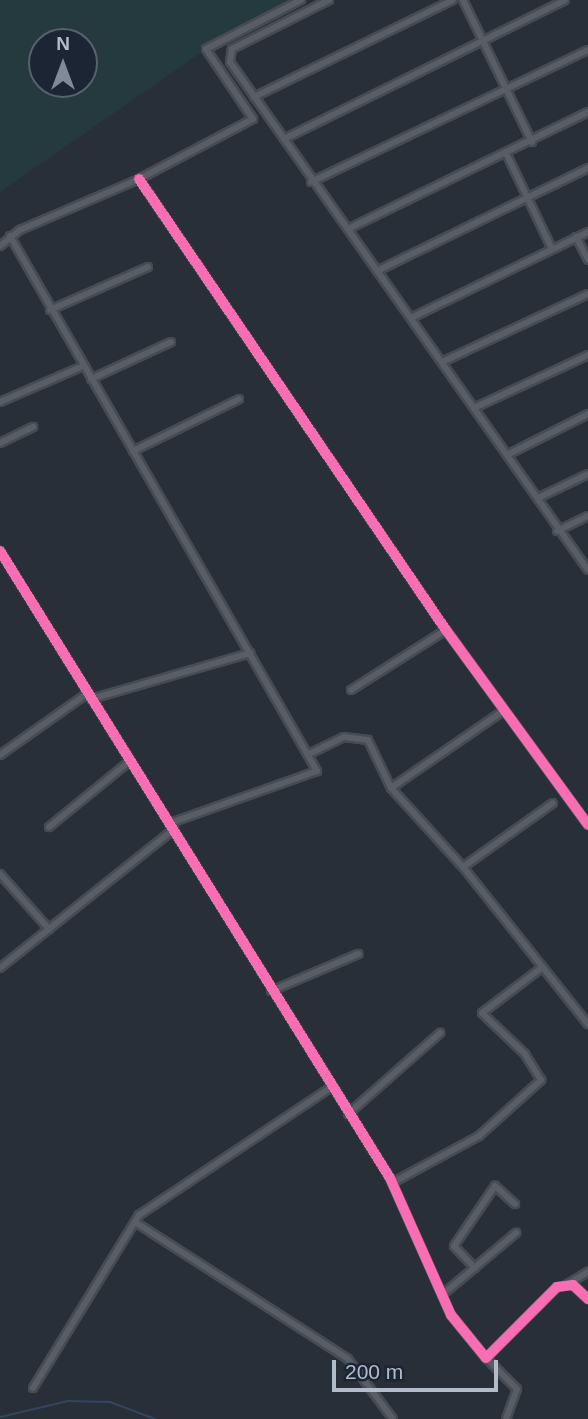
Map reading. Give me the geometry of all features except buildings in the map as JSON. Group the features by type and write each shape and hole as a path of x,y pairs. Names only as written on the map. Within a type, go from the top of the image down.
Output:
{"street":[{"path":"0,246 10,236 139,179 253,118 205,49 301,0"},
{"path":"329,0 232,49 230,62 311,182 348,229 538,498 557,531 587,569"},
{"path":"254,97 453,0"},
{"path":"463,0 532,142"},
{"path":"284,139 565,0"},
{"path":"311,182 588,50"},
{"path":"348,229 507,155 588,112"},
{"path":"507,155 530,196 552,249"},
{"path":"377,271 588,167"},
{"path":"139,179 446,630 588,825"},
{"path":"411,318 588,232"},
{"path":"0,968 172,826 313,775 317,771 50,310 10,236"},
{"path":"576,237 588,260"},
{"path":"50,310 148,267"},
{"path":"442,362 588,294"},
{"path":"91,379 171,342"},
{"path":"474,408 588,355"},
{"path":"0,402 83,366"},
{"path":"133,451 239,399"},
{"path":"508,455 588,414"},
{"path":"0,443 33,427"},
{"path":"538,498 588,474"},
{"path":"557,531 588,516"},
{"path":"0,551 392,1183 451,1315 486,1358 517,1389 506,1419"},
{"path":"351,690 446,630"},
{"path":"0,755 90,696 250,653"},
{"path":"391,788 503,711"},
{"path":"309,754 344,737 368,740 391,788 463,867 540,968 588,1024"},
{"path":"49,827 130,761"},
{"path":"463,867 553,803"},
{"path":"0,874 49,929"},
{"path":"271,990 358,954"},
{"path":"392,1183 479,1136 541,1080 525,1054 482,1013 540,968"},
{"path":"348,1114 440,1033"},
{"path":"33,1388 135,1222 330,1087"},
{"path":"475,1268 454,1246 495,1186 515,1204"},
{"path":"135,1222 348,1359 393,1419"},
{"path":"442,1295 516,1233"},
{"path":"486,1358 564,1286 588,1272"},
{"path":"564,1286 573,1285 588,1299"}],"green space":[{"path":"0,0 301,0 206,49 0,192"}],"waterway":[{"path":"0,1417 68,1401 110,1402 155,1419"}],"cycle path":[{"path":"139,179 446,630 588,825"},
{"path":"0,551 390,1178 451,1315 486,1358 557,1287 573,1285 588,1299"}]}
